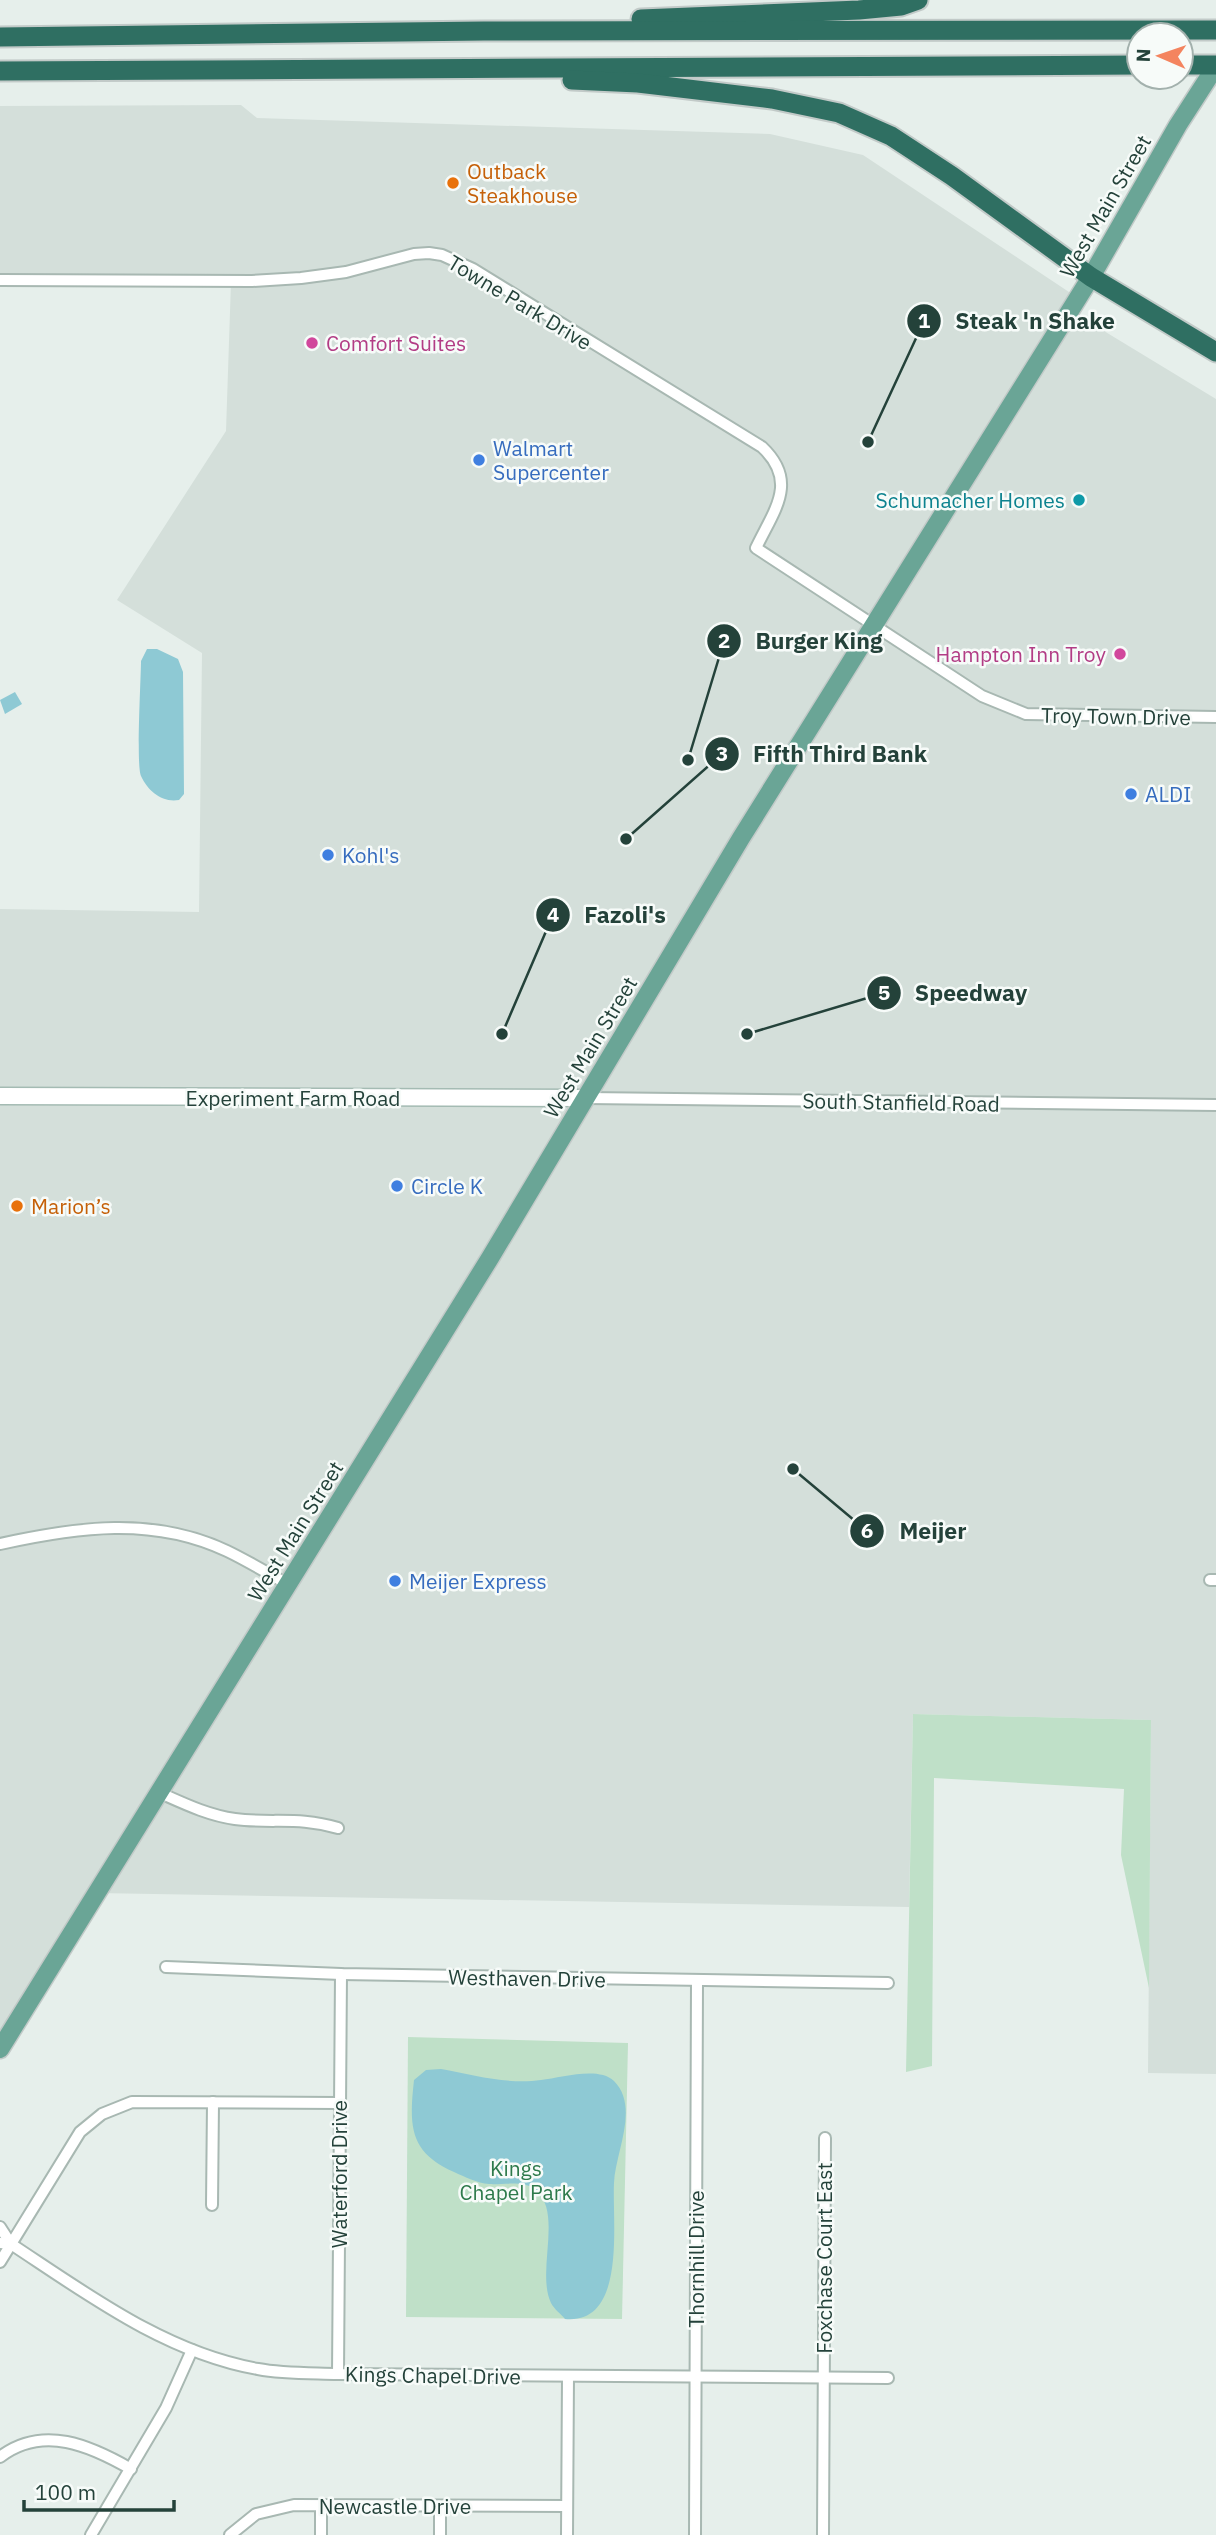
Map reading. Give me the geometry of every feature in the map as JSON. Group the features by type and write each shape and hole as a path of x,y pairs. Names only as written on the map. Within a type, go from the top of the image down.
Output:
{"highway":[{"path":"484,31 685,16 859,10 901,6 918,0"},
{"path":"0,37 484,31 1216,30"},
{"path":"0,71 1125,65"},
{"path":"1195,65 1216,66"},
{"path":"388,70 638,83 772,99 839,113 891,136 1091,277 1216,352"}],"main road":[{"name":"West Main Street","path":"0,2049 289,1585 734,850 1091,277 1178,125 1216,66"}],"street":[{"name":"Towne Park Drive","path":"0,280 301,278 345,272 414,254 442,255 473,269 762,447 775,458 783,479 781,494 756,548 874,624"},
{"name":"Troy Town Drive","path":"874,624 982,696 1026,714 1216,717"},
{"name":"Experiment Farm Road","path":"0,1096 586,1098"},
{"name":"South Stanfield Road","path":"586,1098 1216,1105"},
{"path":"0,1544 64,1530 111,1527 157,1529 227,1551 289,1585"},
{"path":"158,1792 220,1817 311,1820 338,1828"},
{"name":"Westhaven Drive","path":"166,1967 697,1982 888,1983"},
{"name":"Waterford Drive","path":"338,2374 341,1974"},
{"name":"Thornhill Drive","path":"695,2535 697,1982"},
{"path":"0,2262 5,2244 80,2132 102,2114 132,2102 339,2103"},
{"path":"212,2205 213,2102"},
{"name":"Foxchase Court East","path":"823,2535 825,2138"},
{"name":"Kings Chapel Drive","path":"0,2227 5,2244 108,2308 192,2350 257,2369 338,2374 888,2378"},
{"path":"91,2535 166,2408 192,2350"},
{"path":"567,2535 568,2376"},
{"path":"0,2457 30,2444 53,2440 96,2449 131,2469"},
{"name":"Newcastle Drive","path":"230,2535 256,2514 294,2505 567,2506"},
{"path":"321,2506 321,2535"},
{"path":"440,2507 440,2535"}],"shaded area":[{"path":"241,105 257,118 770,134 863,155 1078,298 1071,311 1216,399 1216,2074 1148,2073 1151,1720 913,1714 909,1907 96,1893 0,2049 0,909 199,912 202,653 117,600 226,431 231,282 0,280 0,106"}],"green space":[{"path":"913,1714 1151,1720 1149,1988 1121,1855 1124,1789 934,1778 932,2066 906,2072"},
{"name":"Kings Chapel Park","path":"408,2037 628,2043 622,2319 406,2317"}],"water":[{"path":"147,649 157,649 178,659 183,672 184,794 179,800 167,800 156,795 141,776 141,661"},
{"path":"15,692 22,704 5,714 0,700"},
{"path":"441,2069 516,2081 599,2074 614,2081 622,2092 626,2117 615,2171 612,2268 599,2306 585,2317 565,2319 551,2303 546,2275 548,2213 544,2200 536,2190 520,2184 489,2184 471,2180 439,2164 420,2146 413,2124 414,2080 426,2070"}],"place":[{"name":"Outback Steakhouse","path":"453,183"},
{"name":"Comfort Suites","path":"312,343"},
{"name":"Steak 'n Shake","path":"868,442"},
{"name":"Walmart Supercenter","path":"479,460"},
{"name":"Schumacher Homes","path":"1079,500"},
{"name":"Hampton Inn Troy","path":"1120,654"},
{"name":"Burger King","path":"688,760"},
{"name":"ALDI","path":"1131,794"},
{"name":"Fifth Third Bank","path":"626,839"},
{"name":"Kohl's","path":"328,855"},
{"name":"Fazoli's","path":"502,1034"},
{"name":"Speedway","path":"747,1034"},
{"name":"Circle K","path":"397,1186"},
{"name":"Marion’s","path":"17,1206"},
{"name":"Meijer","path":"793,1469"},
{"name":"Meijer Express","path":"395,1581"}]}
